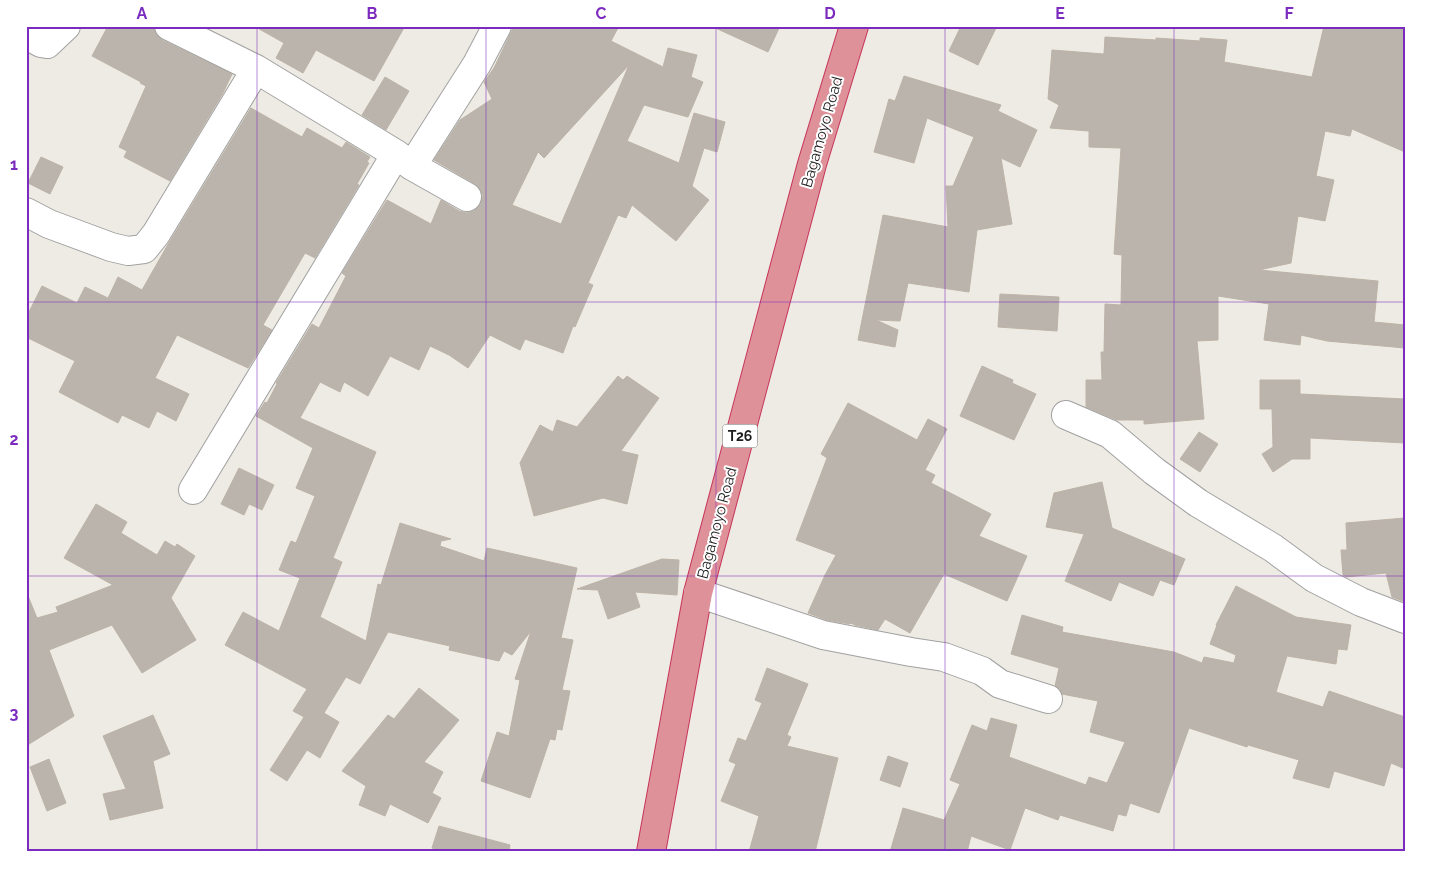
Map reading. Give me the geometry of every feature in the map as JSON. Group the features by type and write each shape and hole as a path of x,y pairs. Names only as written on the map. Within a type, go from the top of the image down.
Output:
{"highway":[{"name":"Bagamoyo Road","path":"651,852 698,593 812,164 854,26"}],"street":[{"path":"26,35 47,44 66,26"},
{"path":"169,26 256,69 467,197"},
{"path":"193,490 404,160 477,64 497,26"},
{"path":"26,212 49,224 110,247 128,251 144,249 156,234 256,69"},
{"path":"1066,415 1110,434 1154,471 1198,503 1273,548 1314,578 1361,602 1405,619"},
{"path":"698,593 823,635 944,657 982,671 1000,684 1048,699"}],"building":[{"path":"108,26 154,26 156,34 162,40 232,74 223,93 170,181 124,157 127,151 119,147 146,86 92,56"},
{"path":"254,26 405,26 374,81 316,50 303,73 276,58 284,43"},
{"path":"514,26 619,26 611,41 663,67 668,48 697,55 691,77 703,82 688,117 644,105 627,141 679,163 694,113 725,122 717,152 704,148 692,186 709,200 676,241 632,205 626,218 618,215 588,283 593,285 575,327 573,326 563,353 525,339 520,350 490,335 468,368 449,355 430,346 419,370 390,356 368,396 344,382 340,392 320,382 300,418 376,452 333,558 342,562 320,617 366,641 378,584 381,585 400,523 451,539 441,541 440,546 484,561 487,548 577,568 561,638 573,640 562,690 570,691 562,730 557,729 555,740 550,739 530,798 481,781 497,732 509,736 520,680 515,679 531,631 512,655 504,651 499,661 449,650 450,646 388,632 360,684 346,677 324,713 339,722 320,758 307,750 287,781 270,770 304,717 293,711 307,689 225,645 243,612 279,631 300,578 279,570 291,541 296,543 315,496 296,488 313,448 256,416 265,402 267,403 276,383 312,324 319,328 346,276 342,273 387,200 431,224 441,200 459,211 467,213 474,211 480,205 483,196 475,184 434,160 460,120 492,99 484,82 494,68","holes":["629,65 561,224 512,205 538,152 544,158"]},
{"path":"711,26 780,26 768,52"},
{"path":"961,26 997,26 978,65 949,51"},
{"path":"1324,26 1405,26 1405,152 1352,129 1350,136 1325,131 1316,176 1334,180 1325,221 1298,216 1291,263 1259,270 1378,281 1374,322 1405,325 1405,348 1327,341 1301,335 1300,345 1264,340 1269,304 1218,296 1218,340 1197,341 1204,419 1144,424 1144,420 1117,420 1086,407 1086,380 1102,380 1101,352 1104,352 1105,304 1121,305 1122,255 1114,254 1121,148 1089,147 1089,131 1050,128 1059,105 1048,99 1052,50 1104,54 1105,37 1156,40 1156,38 1200,41 1200,38 1227,40 1224,62 1312,77"},
{"path":"904,76 1001,105 998,111 1037,130 1020,167 1001,158 1012,224 977,230 969,292 908,283 900,321 876,320 898,330 895,347 858,340 883,215 948,227 946,186 953,186 974,137 927,118 914,163 874,152 889,99 895,101"},
{"path":"385,77 409,91 386,130 362,115"},
{"path":"251,108 302,137 307,128 342,148 346,142 370,157 367,162 369,163 357,184 359,185 315,258 305,253 263,325 272,330 248,368 177,335 155,378 189,394 176,421 157,411 149,428 122,415 118,423 59,392 75,361 26,337 26,318 42,286 77,303 85,287 108,298 118,277 142,290"},
{"path":"41,157 63,167 50,194 28,183"},
{"path":"1000,294 1059,297 1057,331 998,327"},
{"path":"982,366 1013,380 1012,383 1036,394 1014,440 960,416"},
{"path":"618,376 623,380 627,376 659,398 621,451 638,455 627,504 603,498 534,516 520,463 540,425 553,432 557,420 577,427"},
{"path":"1260,380 1300,380 1300,394 1405,399 1405,443 1310,438 1310,459 1292,459 1273,472 1262,454 1273,447 1272,409 1260,409"},
{"path":"848,403 917,440 928,419 947,429 925,470 935,475 931,483 991,514 979,536 1027,556 1007,601 944,574 910,633 885,619 878,630 851,623 827,620 808,613 836,555 796,540 827,458 821,454"},
{"path":"1199,432 1218,444 1200,472 1180,459"},
{"path":"239,468 274,485 262,510 249,504 244,515 221,504"},
{"path":"1102,482 1112,528 1185,559 1174,585 1160,580 1153,596 1119,582 1111,601 1065,581 1084,534 1046,527 1054,493"},
{"path":"96,504 127,522 121,533 157,555 165,541 175,547 177,544 195,556 171,598 196,640 142,673 112,625 49,650 74,716 26,746 26,596 28,596 37,618 58,612 56,607 113,585 64,558"},
{"path":"1405,518 1405,602 1392,597 1386,573 1346,577 1343,575 1341,550 1347,550 1346,523"},
{"path":"662,559 679,560 677,595 635,592 640,607 608,619 598,590 577,589"},
{"path":"1236,586 1296,617 1351,625 1347,650 1338,649 1336,664 1287,656 1276,692 1323,707 1329,691 1405,717 1405,769 1391,763 1384,786 1334,771 1329,788 1293,778 1299,760 1248,745 1247,747 1189,728 1159,813 1130,803 1126,816 1118,814 1113,831 1060,815 1058,820 1025,808 1010,850 971,836 967,852 890,852 903,808 944,820 960,784 950,780 972,725 987,731 991,718 1017,725 1009,757 1086,785 1089,777 1107,783 1125,742 1090,732 1098,701 1062,694 1060,689 1055,686 1059,668 1011,654 1022,615 1063,627 1062,632 1174,652 1202,663 1204,657 1234,663 1236,655 1210,644 1216,625"},
{"path":"767,668 808,684 787,735 791,737 787,746 838,758 815,852 749,852 759,816 721,801 736,764 729,761 738,738 746,741 762,703 755,700"},
{"path":"419,688 459,720 424,762 443,772 432,793 441,798 428,823 390,804 385,816 359,805 366,786 342,771 388,715 394,719"},
{"path":"153,715 170,754 153,761 163,808 110,820 103,794 126,789 103,736"},
{"path":"888,756 908,763 900,787 880,780"},
{"path":"49,759 66,803 47,811 30,767"},
{"path":"439,826 510,845 509,852 446,852 432,848"}]}
